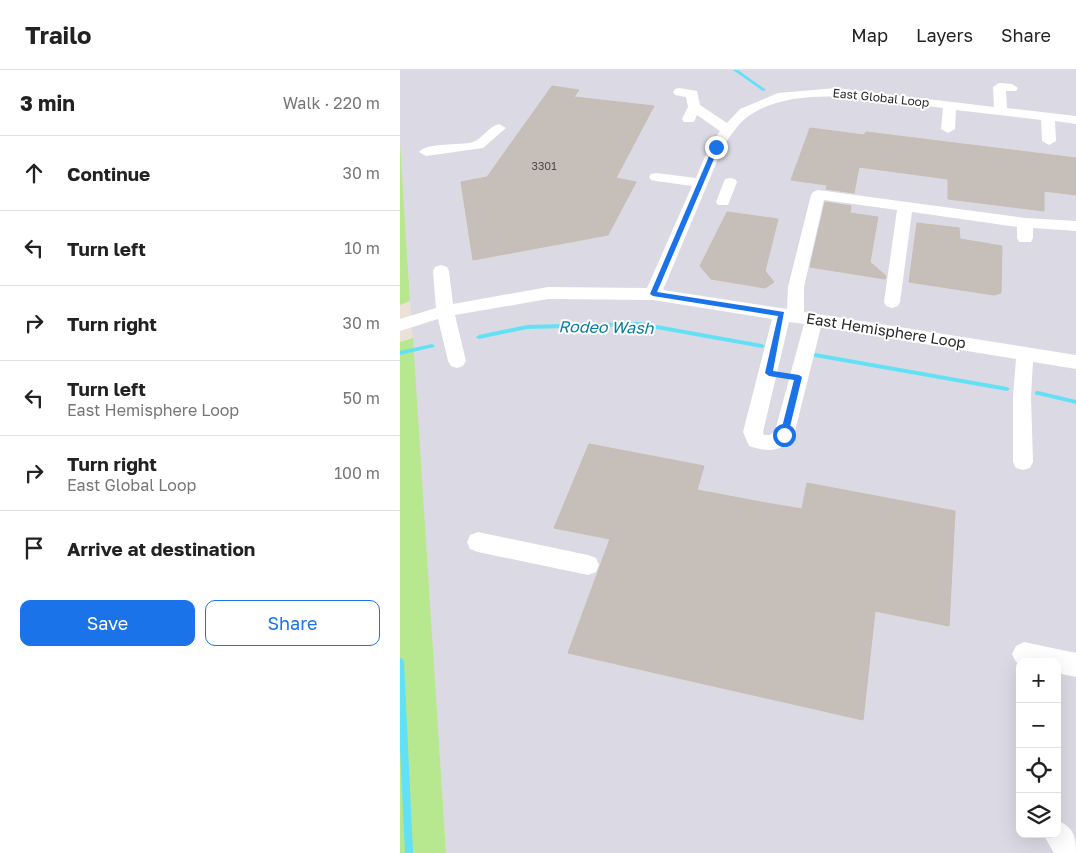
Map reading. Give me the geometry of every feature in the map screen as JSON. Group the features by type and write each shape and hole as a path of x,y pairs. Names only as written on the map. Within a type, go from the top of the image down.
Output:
{"street":[{"path":"1001,112 999,83 1012,88"},
{"path":"679,92 692,94 694,107 688,120"},
{"name":"East Global Loop","path":"653,294 716,147 728,130 745,112 783,96 836,92 1076,120"},
{"path":"948,129 950,106"},
{"path":"694,107 728,130"},
{"path":"1048,117 1049,141"},
{"path":"426,152 478,145 499,128"},
{"path":"656,177 700,183"},
{"path":"723,202 730,182"},
{"path":"814,319 784,435 775,443 768,444 756,440 753,432 769,373 796,288 818,195 905,207 1025,230 1076,226"},
{"path":"892,302 905,207"},
{"path":"441,271 445,311 457,361"},
{"name":"East Hemisphere Loop","path":"400,325 445,311 548,293 653,294 1076,362"},
{"path":"1023,462 1022,396 1025,354"},
{"path":"769,373 799,377"},
{"path":"478,542 588,565"},
{"path":"1024,654 1076,665"},
{"path":"1060,838 1071,853"}],"shaded area":[{"path":"400,70 1076,70 1076,853 446,853 400,142"}],"green space":[{"path":"400,142 410,301 400,305"},
{"path":"413,338 446,853 400,853 400,342"}],"building":[{"path":"552,86 579,90 574,97 654,106 616,178 636,182 608,235 473,260 461,182 487,177"},
{"path":"810,128 864,135 866,132 1076,158 1076,195 1044,191 1044,211 948,199 948,179 859,167 854,193 826,189 827,185 791,180"},
{"path":"825,202 851,206 850,213 878,217 870,262 886,276 885,279 810,267"},
{"path":"727,212 778,219 765,271 774,282 765,288 711,279 700,266"},
{"path":"917,223 959,228 960,239 1002,246 1001,293 994,295 909,282"},
{"path":"589,444 704,466 697,490 766,503 802,509 807,483 955,511 949,626 875,611 863,720 568,653 610,539 554,528"}],"waterway":[{"path":"735,70 764,90"},
{"name":"Rodeo Wash","path":"479,337 527,327 640,324 762,346"},
{"name":"Rodeo Wash","path":"400,353 432,346"},
{"name":"Rodeo Wash","path":"815,355 1007,389"},
{"name":"Rodeo Wash","path":"1038,393 1076,402"},
{"path":"400,662 409,853"}],"route":[{"path":"716,147 653,294 782,314 769,373 799,377 784,435"}]}
